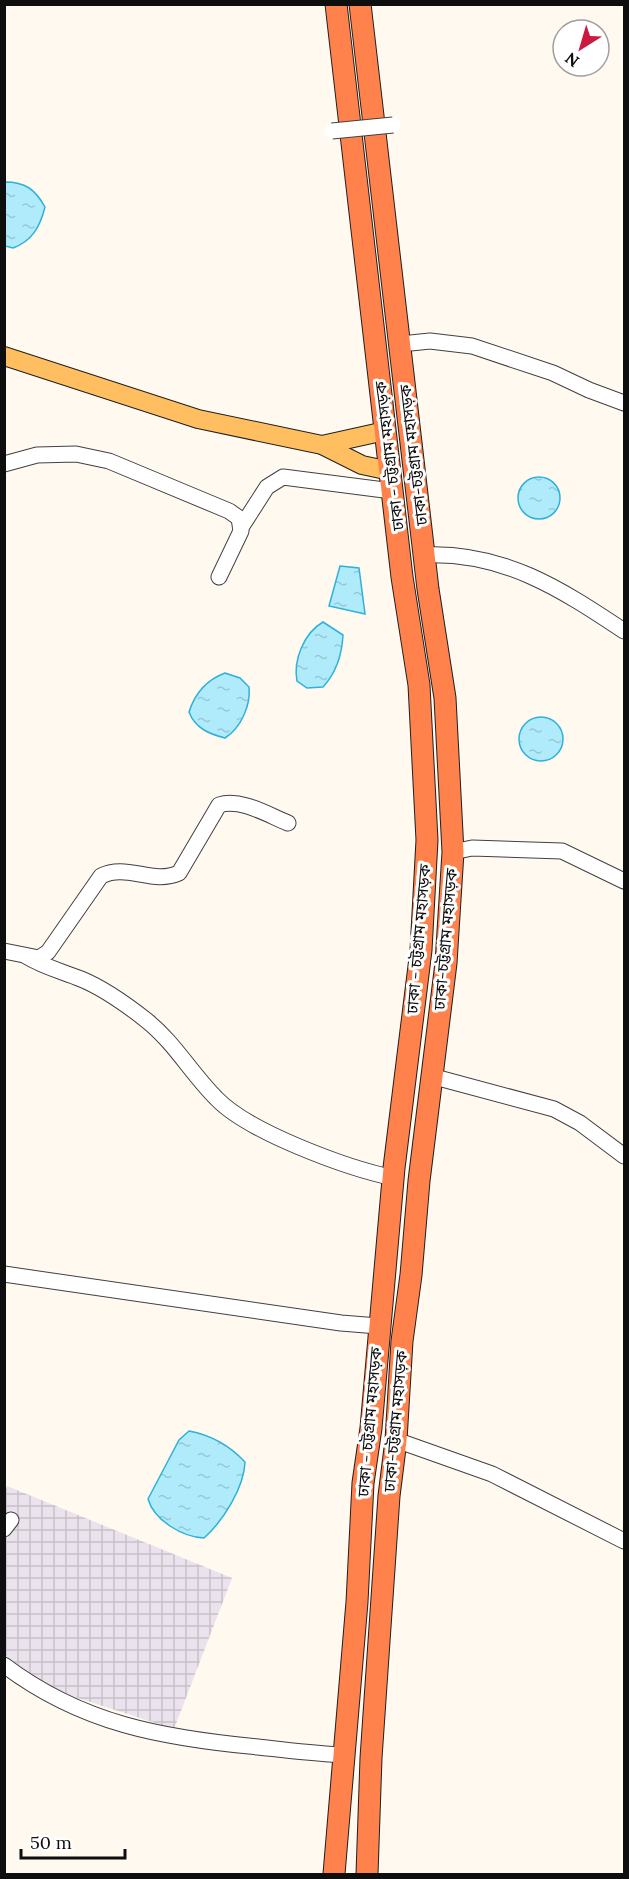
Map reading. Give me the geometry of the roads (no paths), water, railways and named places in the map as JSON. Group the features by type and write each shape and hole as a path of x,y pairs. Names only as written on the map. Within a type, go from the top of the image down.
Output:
{"highway":[{"name":"ঢাকা - চট্টগ্রাম মহাসড়ক","path":"334,1875 345,1755 363,1483 371,1428 378,1326 394,1178 421,950 427,832 419,685 391,481 336,4"},
{"name":"ঢাকা-চট্টগ্রাম মহাসড়ক","path":"360,4 425,555 445,698 453,852 446,963 431,1076 402,1341 396,1440 388,1505 371,1758 368,1875"}],"main road":[{"path":"4,356 198,418 322,445 391,481"},
{"path":"322,445 385,431"}],"street":[{"path":"332,131 393,125"},
{"path":"401,344 430,341 472,346 553,373 624,403"},
{"path":"4,464 37,455 76,454 109,461 229,511 239,518 242,526"},
{"path":"219,577 242,526 267,487 283,477 391,481"},
{"path":"425,555 455,554 493,561 525,572 624,630"},
{"path":"4,951 39,958 48,952 101,876 112,871 158,878 179,873 219,805 228,803 242,805 288,823"},
{"path":"453,852 472,848 562,851 624,881"},
{"path":"26,956 45,967 82,979 146,1020 173,1046 215,1098 246,1122 354,1167 394,1178"},
{"path":"431,1076 554,1108 580,1123 624,1156"},
{"path":"4,1274 341,1323 378,1326"},
{"path":"396,1440 492,1474 624,1541"},
{"path":"4,1665 34,1687 62,1702 129,1727 193,1740 345,1755"}],"water":[{"path":"5,182 18,183 29,188 45,207 41,221 34,232 20,245 13,248 5,246"},
{"path":"539,477 547,478 554,483 559,490 559,506 554,513 547,518 539,519 531,518 524,513 519,506 518,498 519,490 524,483 531,478"},
{"path":"340,566 359,568 365,614 329,606"},
{"path":"323,622 343,635 340,656 335,669 323,687 307,688 297,681 298,656 310,633"},
{"path":"225,673 240,678 249,687 249,694 244,716 231,734 225,738 203,730 189,712 202,688 212,679"},
{"path":"541,717 550,718 557,723 562,730 562,748 557,755 550,760 541,761 532,760 525,755 520,748 519,739 520,730 525,723 532,718"},
{"path":"189,1431 220,1442 245,1462 237,1493 218,1523 204,1538 178,1531 170,1526 156,1514 148,1499 179,1440"}]}
